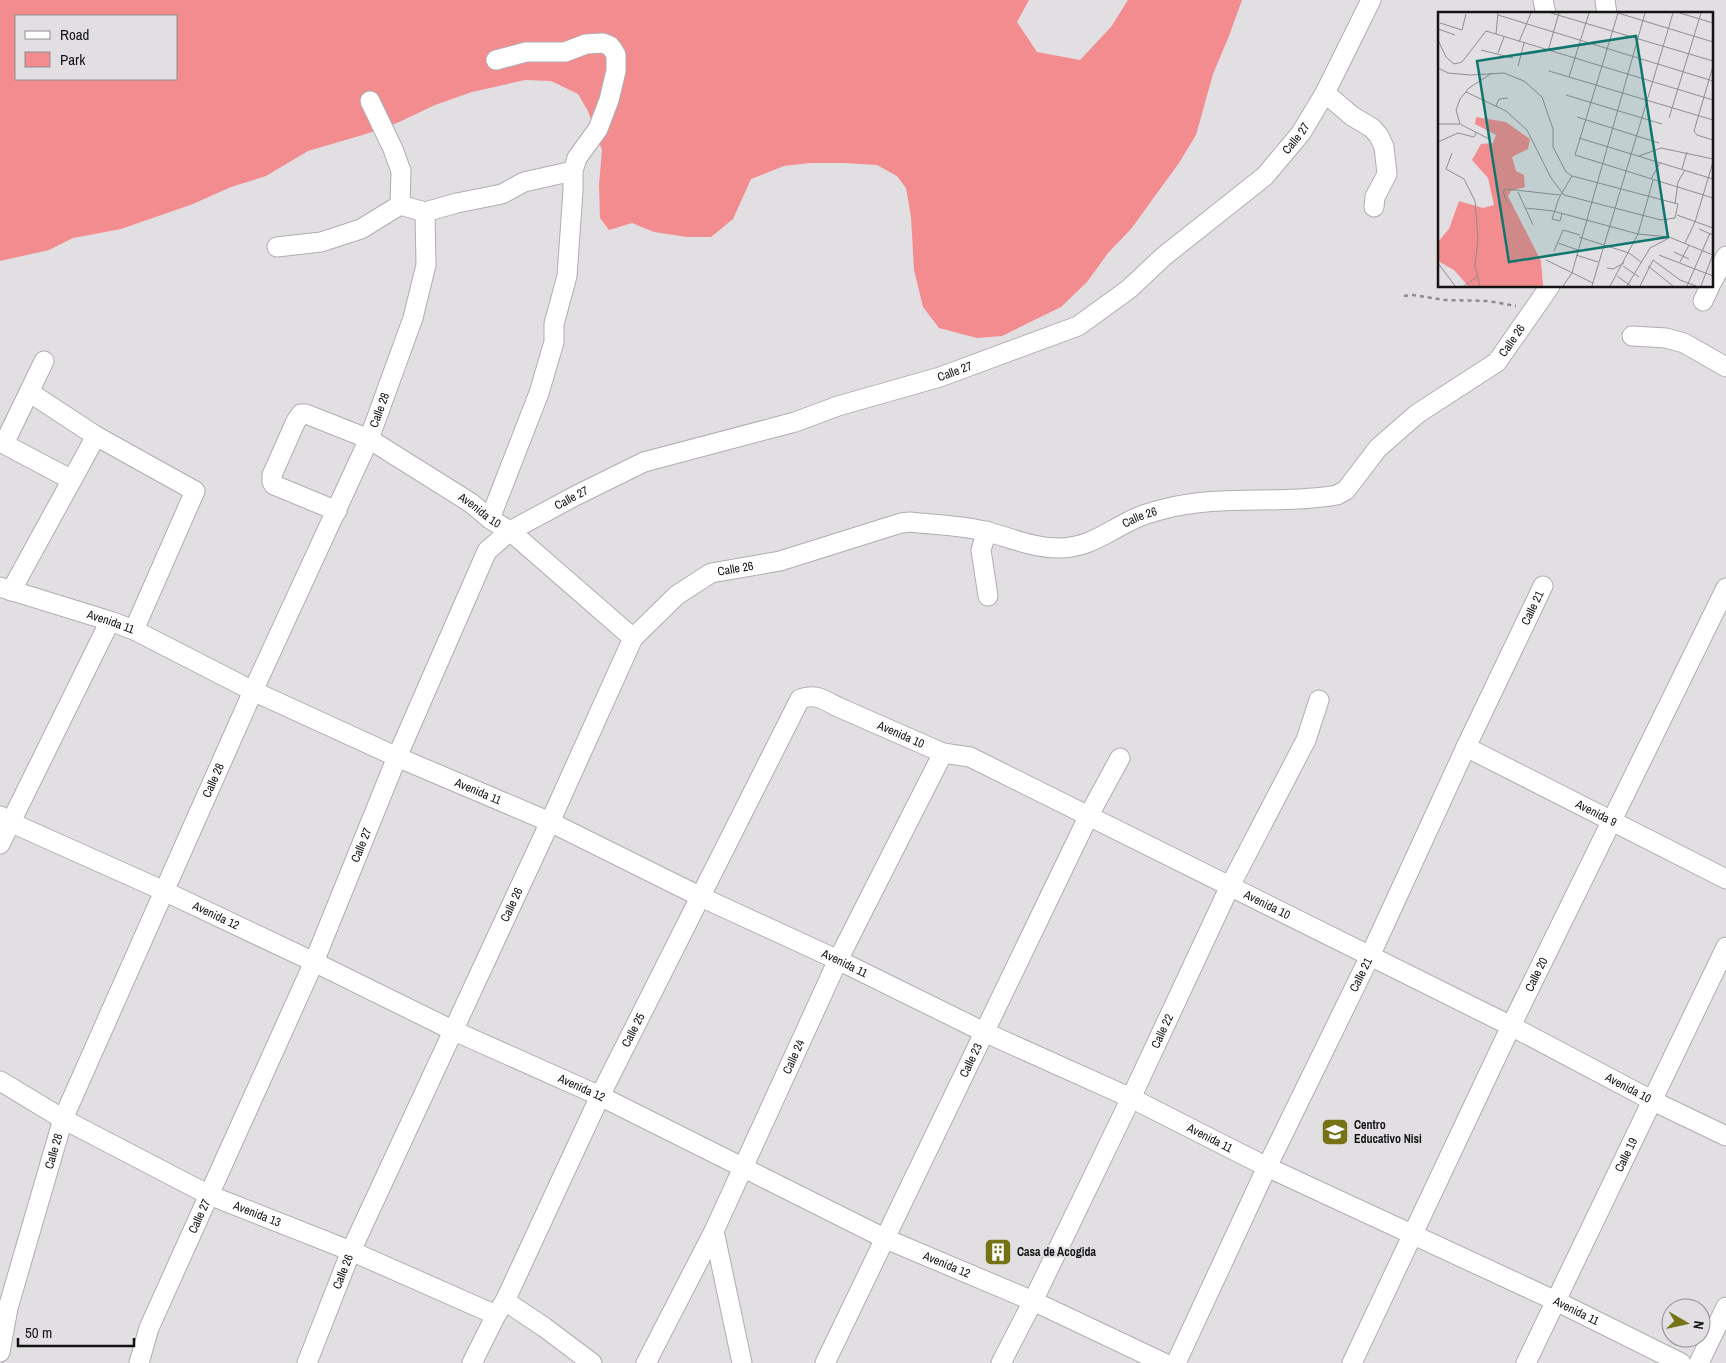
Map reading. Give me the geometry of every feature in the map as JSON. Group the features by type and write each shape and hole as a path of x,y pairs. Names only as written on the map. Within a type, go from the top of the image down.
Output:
{"street":[{"name":"Calle 27","path":"139,1363 150,1328 314,962 397,757 487,552 510,531 644,462 795,422 838,406 940,377 1078,326 1129,289 1163,257 1265,176 1301,133 1325,93 1371,0"},
{"path":"490,519 539,393 554,342 554,324 567,276 573,171 577,158 598,129 616,71 616,55 610,46 602,43 586,44 565,52 526,52 496,60"},
{"path":"1325,93 1352,116 1372,128 1379,136 1384,147 1387,174 1375,196 1374,207"},
{"path":"370,101 393,149 401,171 400,205"},
{"path":"277,247 321,242 361,229 400,205 425,212 502,194 524,182 573,171"},
{"name":"Calle 28","path":"0,1352 8,1308 63,1118 253,691 369,439 413,318 426,265 425,212"},
{"path":"1714,278 1726,256"},
{"name":"Calle 26","path":"307,1363 351,1251 633,638 677,595 710,572 780,560 901,523 910,522 987,531 1022,543 1058,548 1081,545 1099,539 1129,521 1164,509 1208,502 1266,501 1337,495 1346,490 1378,448 1417,414 1497,362 1549,288"},
{"path":"1632,336 1666,338 1684,343 1726,367"},
{"path":"44,360 2,443 72,480"},
{"path":"29,392 96,436 195,491 134,630"},
{"name":"Avenida 10","path":"337,511 274,485 272,482 272,475 300,414 306,414 369,439 470,503 490,519 510,531 633,638"},
{"path":"5,589 72,480 96,436"},
{"path":"987,531 981,550 988,596"},
{"name":"Calle 21","path":"1176,1363 1267,1167 1370,956 1466,747 1543,586"},
{"name":"Calle 20","path":"1352,1363 1511,1026 1611,822 1721,612 1726,588"},
{"name":"Avenida 11","path":"5,589 134,630 253,691 397,757 550,822 701,897 838,960 984,1032 1131,1098 1267,1167 1556,1301 1681,1363"},
{"path":"0,844 6,819 110,621"},
{"name":"Avenida 10","path":"800,699 810,696 822,699 943,753 970,758 1511,1026 1653,1101 1726,1136"},
{"name":"Calle 25","path":"472,1363 600,1096 800,699"},
{"name":"Calle 22","path":"1001,1363 1131,1098 1230,886 1306,740 1319,700"},
{"name":"Avenida 9","path":"1466,747 1726,879"},
{"name":"Calle 24","path":"646,1363 714,1231 838,960 943,753"},
{"name":"Calle 23","path":"825,1363 1088,815 1120,758"},
{"name":"Avenida 12","path":"6,819 164,891 452,1030 600,1096 886,1239 1033,1301 1164,1363"},
{"name":"Calle 19","path":"1526,1363 1726,946"},
{"name":"Avenida 13","path":"0,1080 63,1118 209,1195 500,1308 544,1327 592,1363"},
{"path":"714,1231 742,1363"},
{"path":"1699,1363 1726,1307"}],"path":[{"path":"1404,296 1413,295 1445,300 1488,300 1535,309"}],"green space":[{"path":"0,0 1029,0 1017,22 1037,52 1080,60 1111,27 1128,0 1242,0 1213,74 1196,135 1179,163 1131,229 1108,253 1087,282 1061,307 1002,336 977,338 939,328 923,307 914,270 911,217 906,188 897,176 877,165 810,163 784,166 751,179 733,219 711,237 687,237 654,232 632,223 609,230 600,218 599,184 602,150 588,111 578,94 551,81 525,80 472,92 435,105 397,123 308,151 266,176 231,187 193,204 121,229 73,238 49,250 0,261"}],"place":[{"name":"Centro Educativo Nisi","path":"1335,1132"},
{"name":"Casa de Acogida","path":"998,1252"}]}
